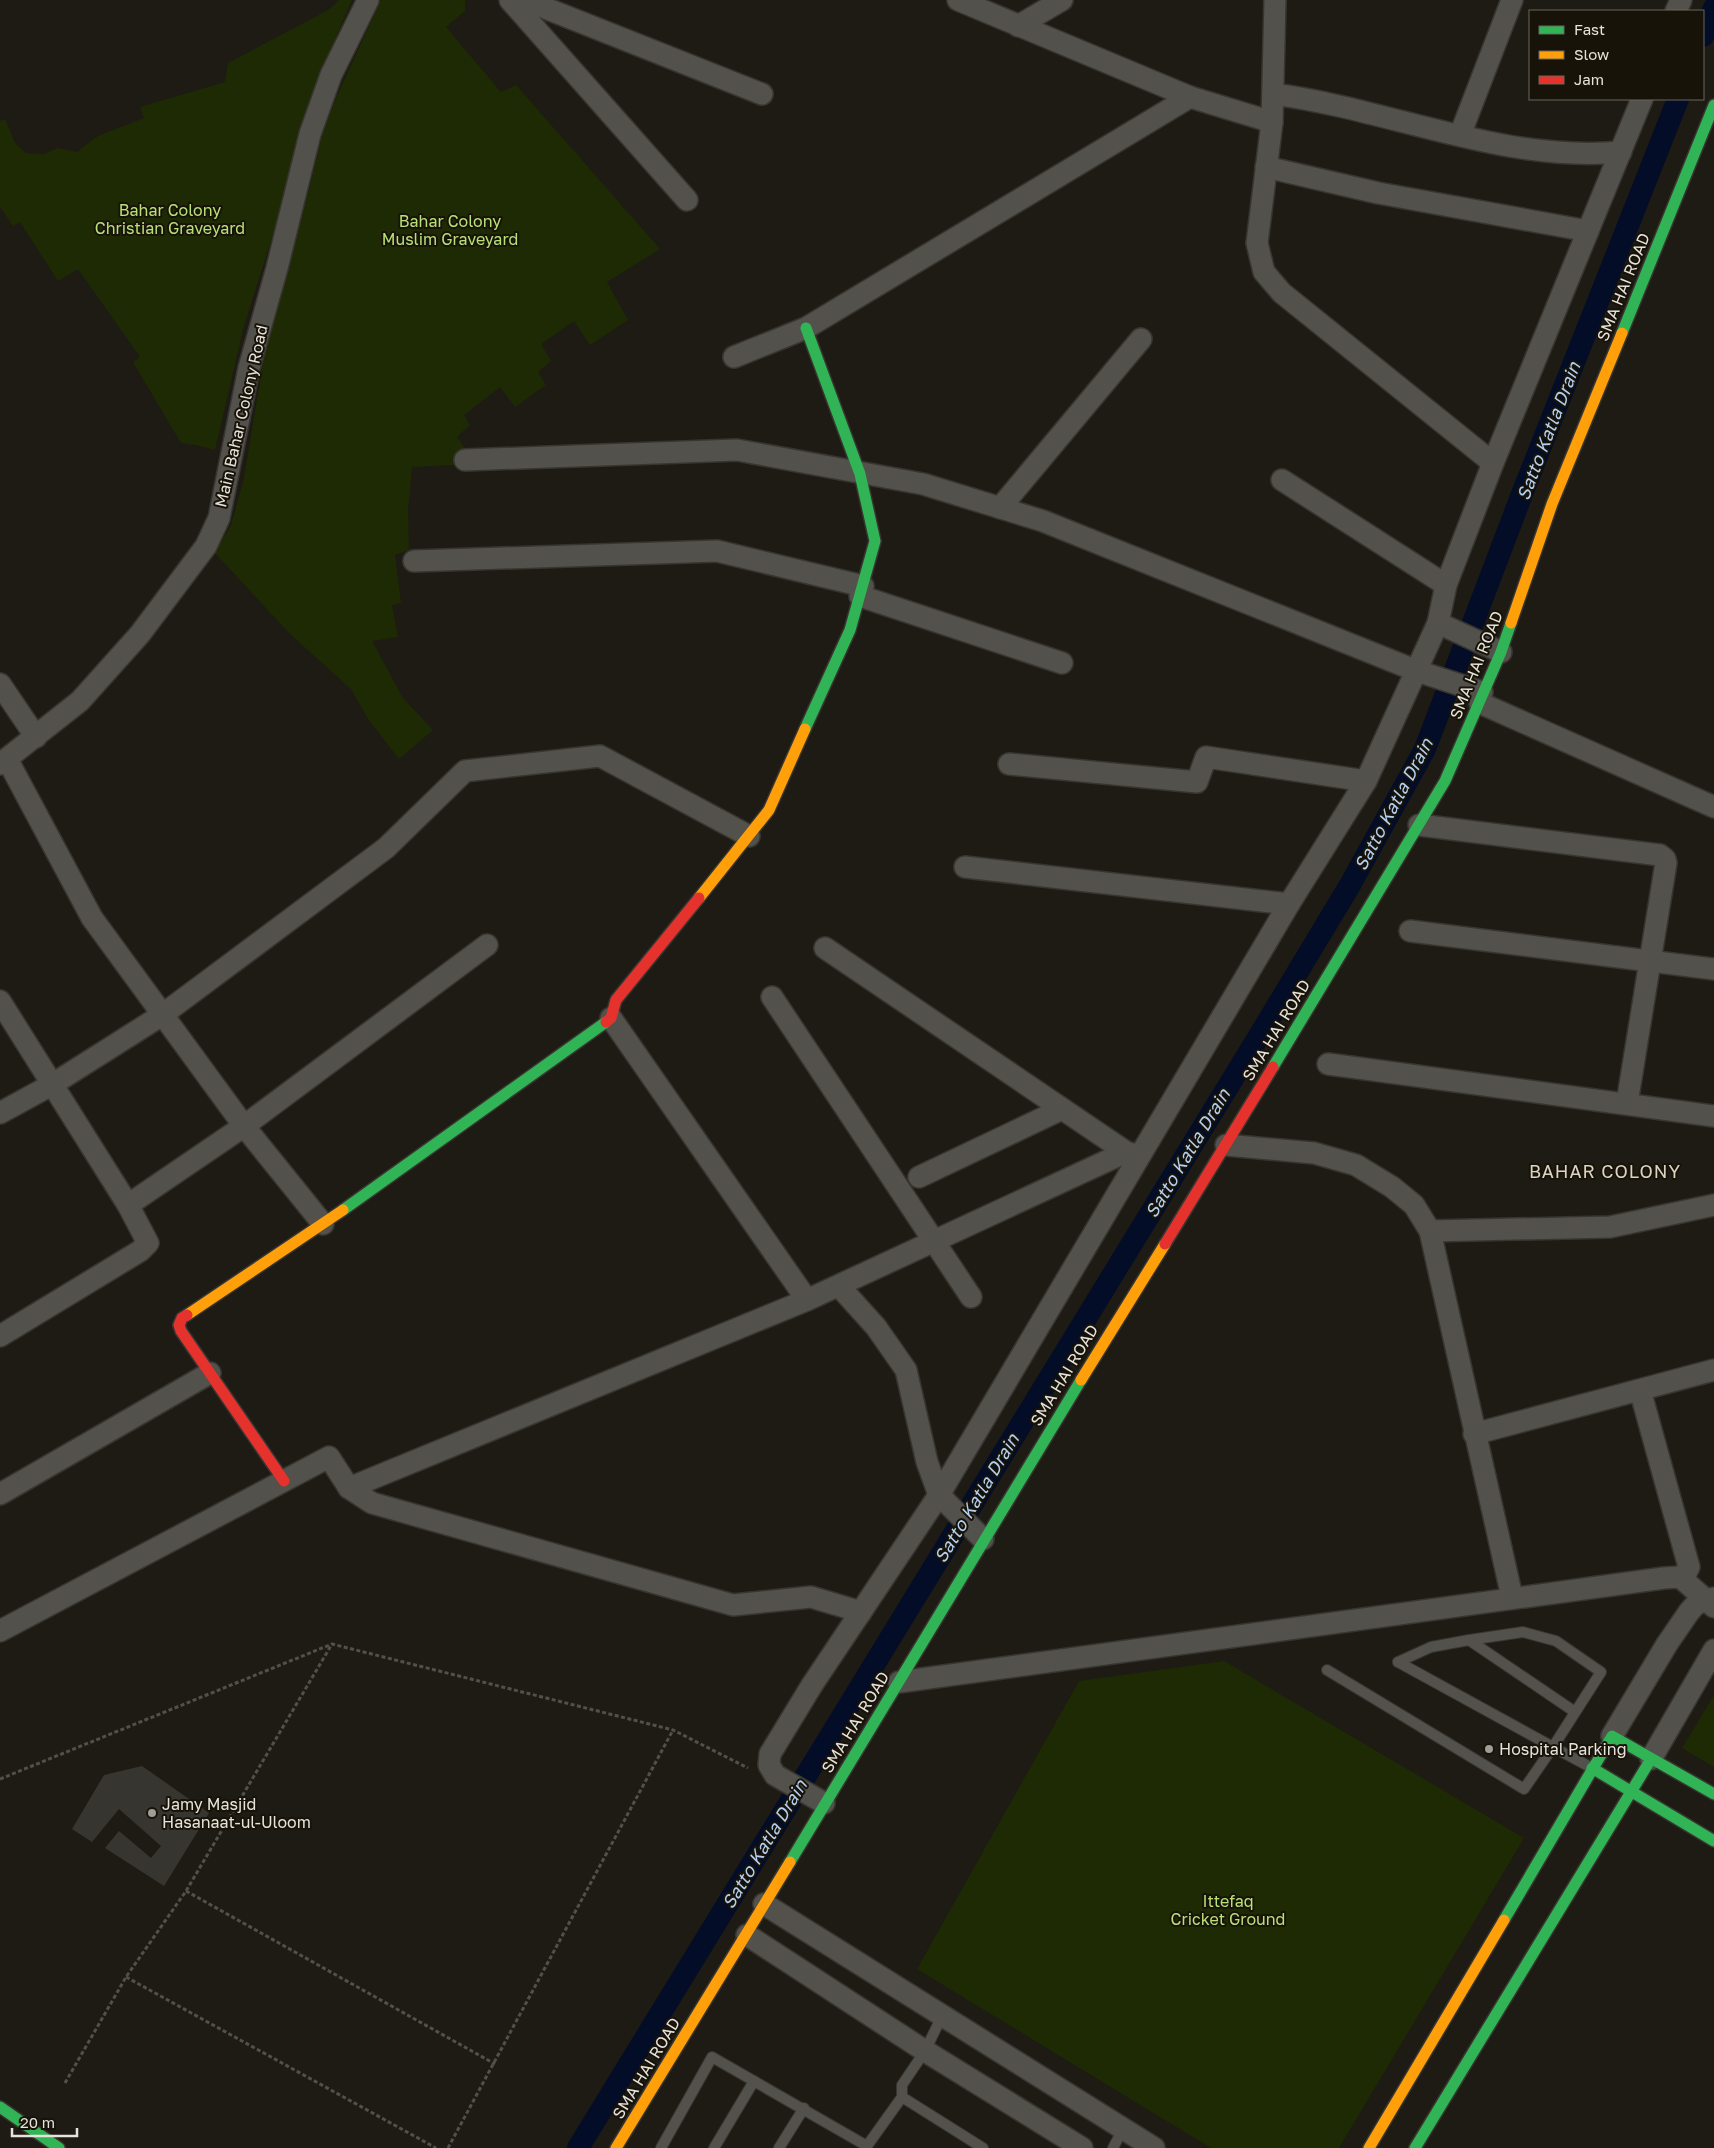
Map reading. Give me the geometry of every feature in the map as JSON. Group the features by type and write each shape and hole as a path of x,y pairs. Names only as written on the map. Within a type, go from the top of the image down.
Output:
{"street":[{"name":"Main Bahar Colony Road","path":"4,761 36,738 80,701 140,634 206,546 219,518 249,368 277,268 310,134 331,75 368,0"},
{"path":"510,0 687,200"},
{"path":"524,0 762,94"},
{"path":"958,0 1190,97 1272,122"},
{"path":"1018,26 1062,0"},
{"path":"1276,0 1272,122 1258,244 1264,272 1282,293 1493,463"},
{"path":"1460,135 1512,0"},
{"path":"1273,94 1322,102 1521,149 1561,154 1621,152"},
{"path":"734,357 806,328 1190,97"},
{"path":"819,1800 775,1775 769,1765 770,1754 812,1684 861,1612 944,1501 1133,1154 1366,781 1426,674 1446,585 1493,463 1642,100"},
{"name":"SMA HAI ROAD","path":"616,2148 747,1935 819,1800 899,1682 978,1534 1226,1145 1445,781 1494,649 1714,105"},
{"path":"1266,167 1378,194 1588,231"},
{"path":"284,1481 181,1331 179,1325 182,1318 323,1224 611,1018 616,1000 768,810 850,630 875,541 860,474 806,328"},
{"path":"1000,508 1141,340"},
{"path":"465,460 737,450 923,484 1043,521 1478,695 1714,807"},
{"path":"1282,480 1446,585"},
{"path":"414,561 717,551 861,591 1062,663"},
{"path":"1438,623 1494,649"},
{"path":"0,684 36,738"},
{"path":"0,1113 53,1084 162,1015 386,848 465,771 600,756 749,836"},
{"path":"1009,764 1198,782 1206,756 1366,781"},
{"path":"4,761 92,918 244,1126 323,1224"},
{"path":"1419,825 1660,855 1665,858 1666,863 1651,961 1627,1103"},
{"path":"965,868 1289,904"},
{"path":"1410,931 1714,969"},
{"path":"128,1205 244,1126 487,945"},
{"path":"826,948 1062,1109 1133,1154"},
{"path":"772,997 971,1297"},
{"path":"0,1001 128,1205 148,1243 140,1250 0,1336"},
{"path":"611,1018 807,1300"},
{"path":"1328,1064 1714,1116"},
{"path":"919,1177 1062,1109"},
{"path":"1226,1145 1314,1153 1356,1165 1392,1187 1414,1205 1430,1232 1512,1597"},
{"path":"349,1488 807,1300 1133,1154"},
{"path":"1430,1232 1610,1226 1714,1205"},
{"path":"838,1286 876,1327 906,1370 927,1462 944,1501 978,1534"},
{"path":"1474,1434 1714,1370"},
{"path":"0,1494 210,1373"},
{"path":"899,1682 1512,1597 1680,1577 1686,1573 1689,1567 1640,1390"},
{"path":"0,1632 329,1457 349,1488 372,1503 733,1605 811,1597 861,1612"},
{"path":"1680,1577 1711,1602"},
{"path":"1369,2148 1667,1644 1696,1604 1711,1602"},
{"path":"1415,2148 1651,1758 1714,1650"},
{"path":"1612,1736 1714,1794"},
{"path":"1592,1768 1714,1840"},
{"path":"764,1904 1154,2148"},
{"path":"747,1935 925,2051 1082,2148"},
{"path":"0,2107 59,2148"}],"lane":[{"path":"1327,1670 1524,1789 1552,1747 1574,1712 1602,1672 1556,1641 1523,1632 1431,1647 1398,1662 1552,1747 1592,1768"},
{"path":"1469,1640 1574,1712"},
{"path":"661,2148 712,2057 804,2108 867,2147 902,2097 902,2086 925,2051 942,2016"},
{"path":"714,2148 754,2081"},
{"path":"902,2097 983,2148"},
{"path":"780,2148 804,2108"},
{"path":"1113,2148 1123,2129"}],"path":[{"path":"0,1779 332,1644 673,1730 765,1776 775,1775"},
{"path":"65,2083 126,1977 186,1891 332,1644"},
{"path":"448,2148 495,2064 673,1730"},
{"path":"186,1891 495,2064"},
{"path":"126,1977 436,2148"}],"green space":[{"name":"Bahar Colony Christian Graveyard","path":"339,0 352,0 315,86 301,128 281,209 244,326 215,450 181,443 133,362 140,357 78,269 58,281 20,222 13,226 0,207 0,121 5,119 15,143 26,153 44,154 58,148 77,152 98,136 144,118 140,107 225,82 228,63 330,9"},
{"name":"Bahar Colony Muslim Graveyard","path":"381,0 465,0 465,11 446,27 501,92 516,85 660,249 607,282 628,320 590,345 574,321 541,344 551,361 538,372 546,385 515,407 500,387 464,415 470,425 457,437 465,448 453,465 412,467 408,510 409,550 395,555 401,603 392,605 398,637 372,641 403,698 433,730 399,759 368,719 351,689 290,634 215,553 231,525 244,478 266,344 309,190 322,135 337,96"},
{"name":"Ittefaq Cricket Ground","path":"1224,1661 1524,1838 1339,2148 1211,2148 917,1969 1079,1681"},
{"path":"1714,1695 1714,1767 1682,1748"}],"building":[{"path":"142,1766 209,1813 164,1886 105,1848 119,1831 151,1858 161,1846 119,1809 92,1842 72,1829 104,1775"}],"waterway":[{"name":"Satto Katla Drain","path":"1704,33 1714,8"},
{"name":"Satto Katla Drain","path":"578,2148 1259,1036 1350,885 1425,749 1522,494 1678,100"}],"traffic: fast":[{"path":"1622,333 1714,105"},
{"path":"805,729 850,630 875,541 860,474 806,328"},
{"path":"1273,1067 1445,781 1501,652 1511,623"},
{"path":"343,1210 606,1022"},
{"path":"790,1862 1081,1380"},
{"path":"1504,1920 1612,1736 1714,1794"},
{"path":"1415,2148 1651,1759"},
{"path":"1592,1768 1714,1841"},
{"path":"0,2107 59,2148"}],"traffic: slow":[{"path":"1511,623 1552,504 1622,333"},
{"path":"699,898 769,810 805,729"},
{"path":"187,1315 343,1210"},
{"path":"1081,1380 1165,1244"},
{"path":"616,2148 790,1862"},
{"path":"1369,2148 1504,1920"}],"traffic: jam":[{"path":"606,1022 611,1018 616,1000 699,898"},
{"path":"1165,1244 1273,1067"},
{"path":"187,1315 182,1318 179,1325 181,1331 284,1481"}],"place":[{"name":"Hospital Parking","path":"1489,1749"},
{"name":"Jamy Masjid Hasanaat-ul-Uloom","path":"152,1813"}],"district":[{"name":"BAHAR COLONY","path":"1605,1171"}]}
